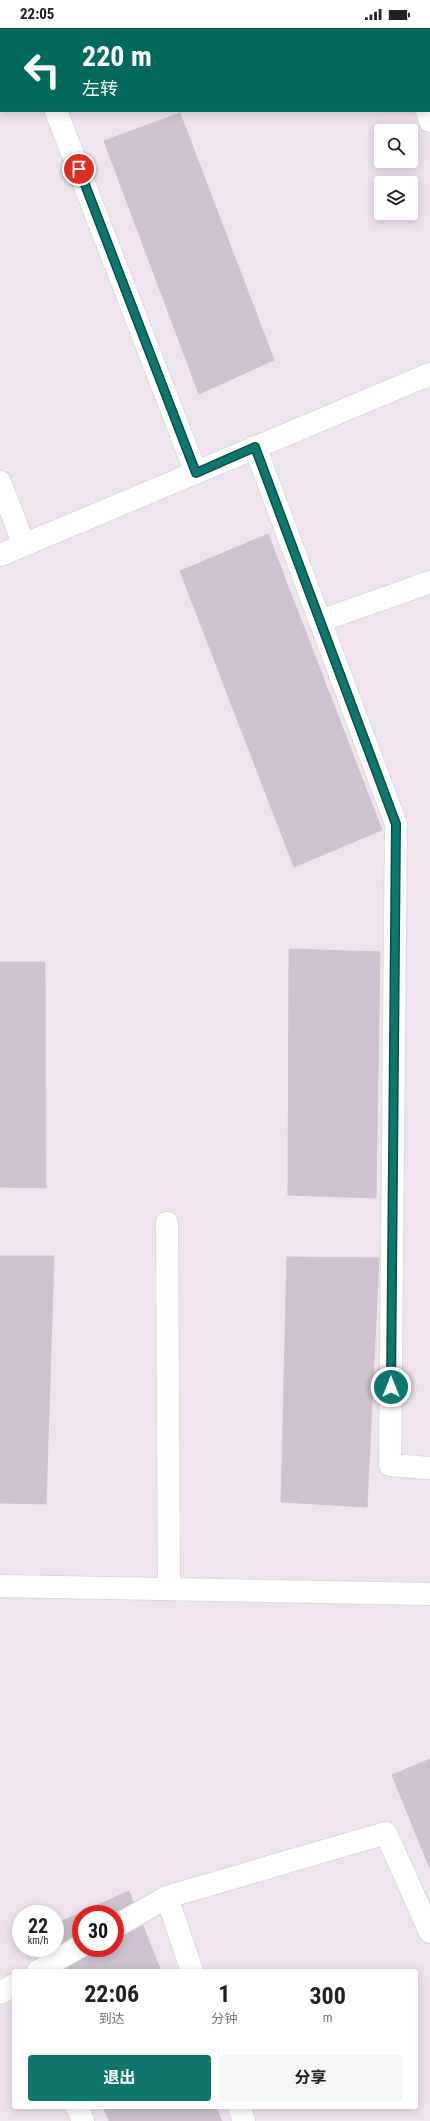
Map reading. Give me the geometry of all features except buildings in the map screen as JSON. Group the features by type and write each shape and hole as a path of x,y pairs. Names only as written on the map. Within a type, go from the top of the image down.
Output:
{"street":[{"path":"56,112 196,473"},
{"path":"0,555 430,374"},
{"path":"255,447 396,824 390,1465 430,1468"},
{"path":"0,482 24,545"},
{"path":"320,621 430,582"},
{"path":"167,1223 170,1589"},
{"path":"0,1586 430,1594"},
{"path":"124,1922 167,1897 386,1834 430,1932"},
{"path":"167,1897 191,1969"},
{"path":"41,1969 72,1951"},
{"path":"0,1992 12,1985"},
{"path":"78,2109 83,2121"},
{"path":"240,2109 244,2121"}],"route":[{"path":"79,169 196,473 255,447 396,824 391,1387"}]}
